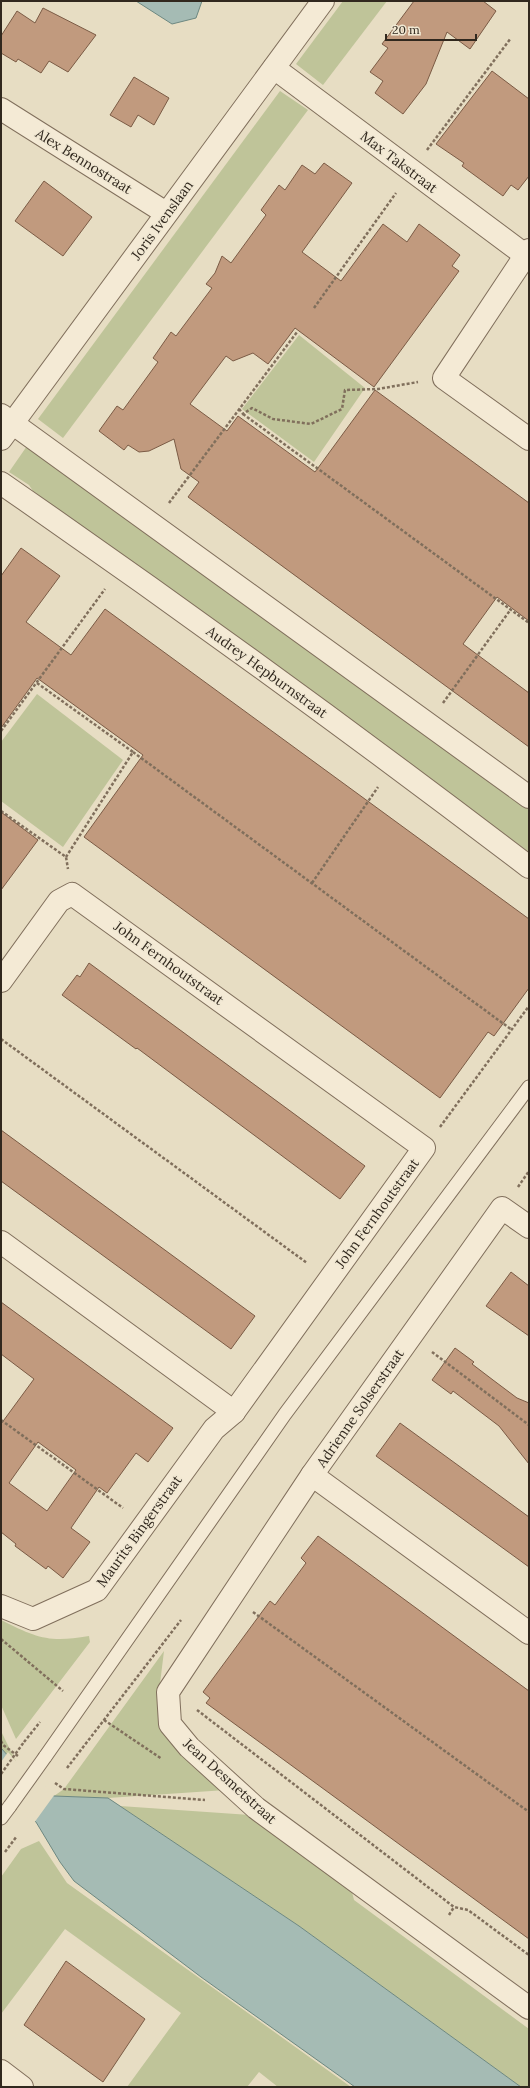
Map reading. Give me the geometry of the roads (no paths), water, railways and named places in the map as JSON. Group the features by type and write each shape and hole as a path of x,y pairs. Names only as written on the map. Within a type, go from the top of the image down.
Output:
{"street":[{"name":"Joris Ivenslaan","path":"5,426 166,213 323,1"},
{"name":"Max Takstraat","path":"274,68 527,253 444,378 529,439"},
{"name":"Alex Bennostraat","path":"1,109 166,213"},
{"path":"5,426 153,525 529,798"},
{"name":"Audrey Hepburnstraat","path":"1,483 122,566 394,764 529,867"},
{"name":"John Fernhoutstraat","path":"1,981 58,901 72,894 424,1148 234,1412"},
{"name":"Adrienne Solserstraat","path":"529,1228 502,1208 312,1475 529,1633"},
{"path":"1,1242 234,1412"},
{"name":"Maurits Bingerstraat","path":"1,1606 33,1619 97,1590 214,1429 234,1412"},
{"name":"Jean Desmetstraat","path":"312,1475 168,1692 170,1724 189,1747 256,1808 529,2008"},
{"path":"1,2071 22,2087"}],"lane":[{"path":"1,1818 286,1414 529,1087"}],"water":[{"path":"136,1 202,1 196,18 172,24"},
{"path":"1,1748 19,1768 54,1796 108,1798 299,1926 521,2087 355,2087 201,1977 74,1881 60,1862 36,1822 1,1793"}]}
